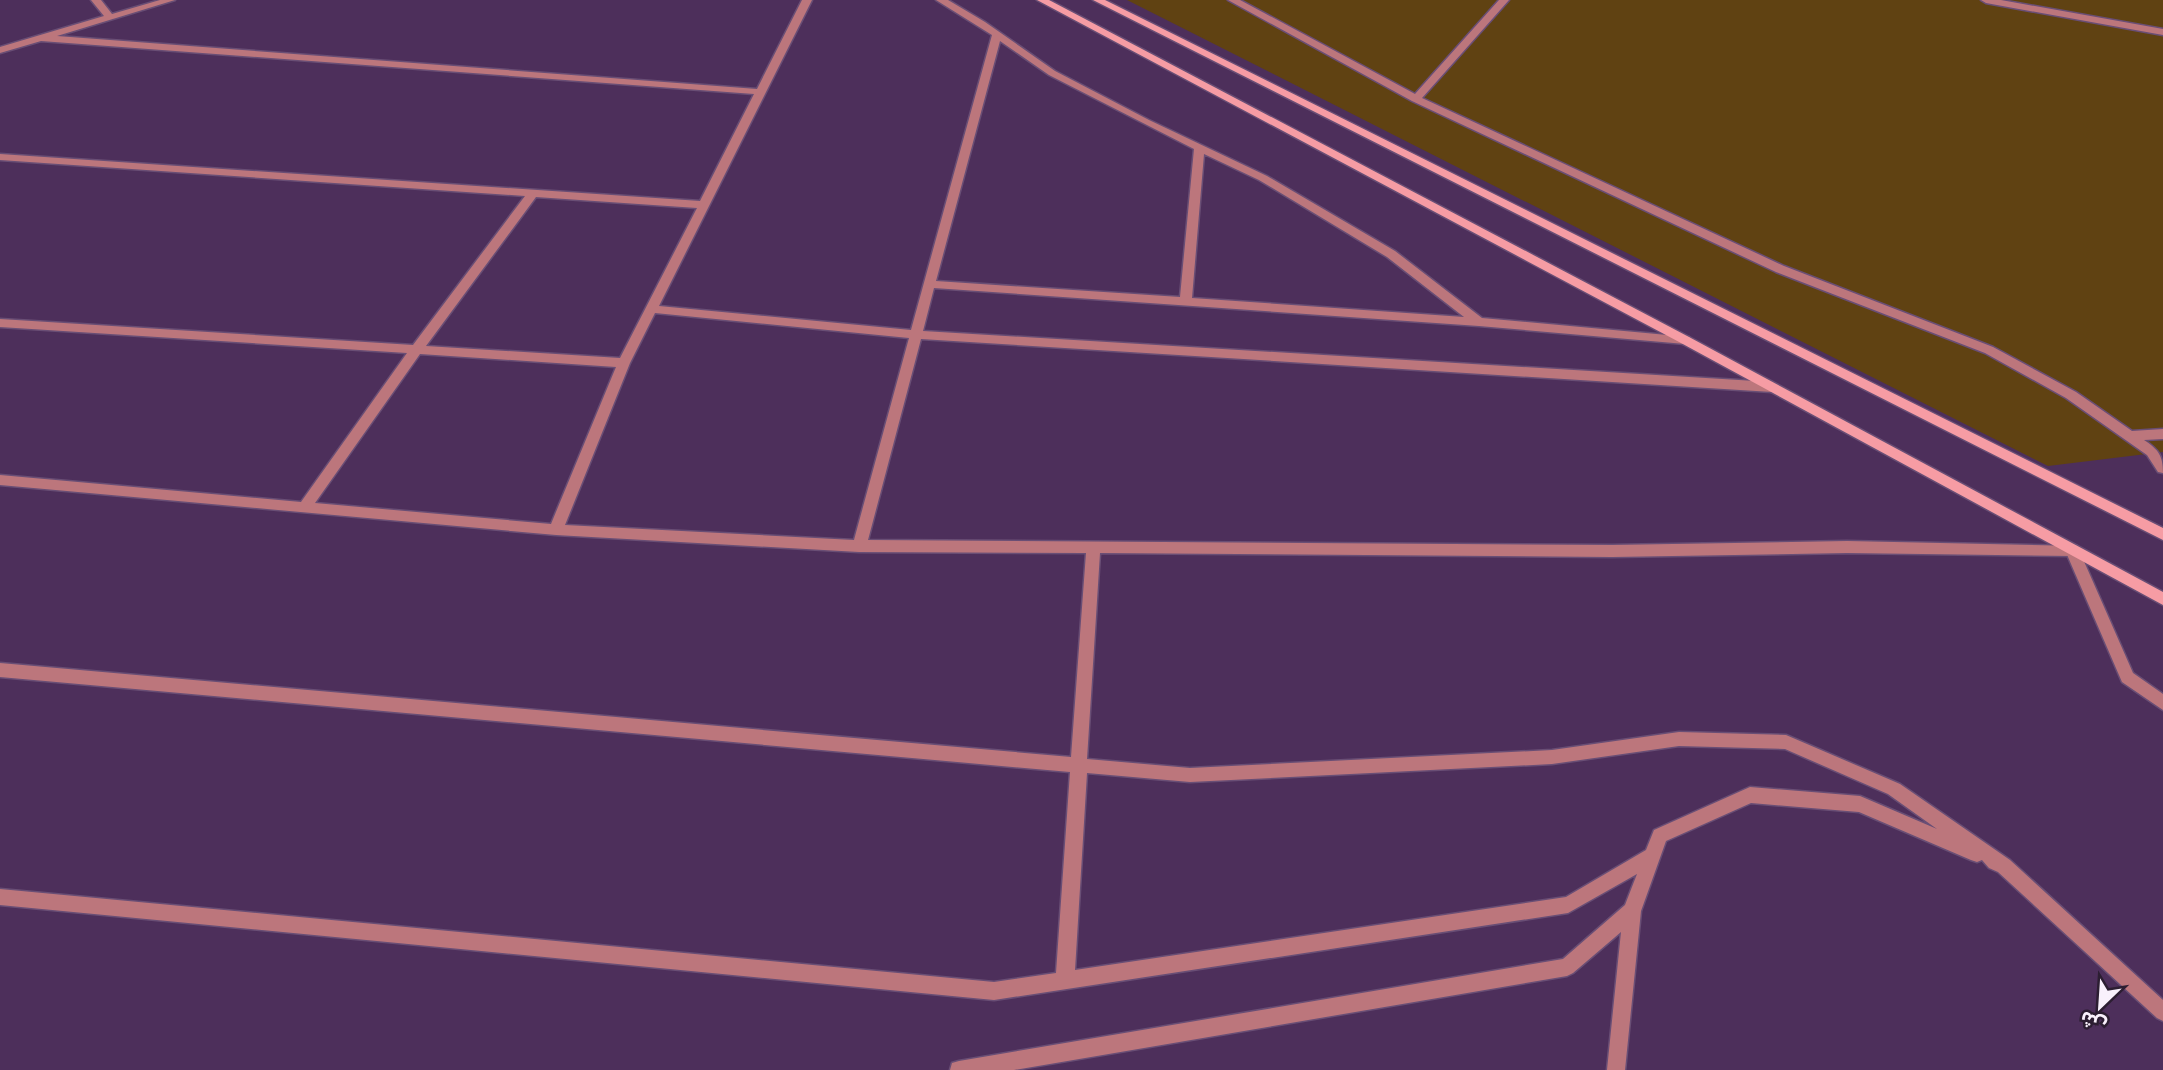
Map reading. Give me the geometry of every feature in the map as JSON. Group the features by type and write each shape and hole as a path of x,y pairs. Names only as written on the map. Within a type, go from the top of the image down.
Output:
{"main road":[{"path":"1042,0 1685,340 2163,598"},
{"path":"1098,0 2163,534"}],"street":[{"path":"96,0 110,18"},
{"path":"0,50 170,0"},
{"path":"556,530 624,363 807,0"},
{"path":"941,0 997,34 1052,73 1263,178 1391,254 1479,322"},
{"path":"1233,0 1416,99 1780,269 1989,350 2071,394 2152,452 2163,468"},
{"path":"1416,99 1504,0"},
{"path":"1986,0 2163,32"},
{"path":"859,546 997,34"},
{"path":"41,38 761,92"},
{"path":"1186,302 1199,148"},
{"path":"0,157 704,205"},
{"path":"304,508 416,350 533,193"},
{"path":"929,284 1479,322 1685,340"},
{"path":"652,309 916,335 1772,387"},
{"path":"0,323 624,363"},
{"path":"2131,436 2163,434"},
{"path":"0,481 556,530 859,546 1612,551 1847,547 2072,551 2127,677 2163,703"},
{"path":"1065,980 1093,549"},
{"path":"0,670 1190,775 1552,757 1679,739 1786,742 1894,789 2004,866 2163,1012"},
{"path":"1616,1070 1632,911 1660,836 1750,795 1860,804 2004,866"},
{"path":"0,897 994,991 1568,905 1652,856"},
{"path":"959,1070 1567,967 1632,911"}],"shaded area":[{"path":"1127,0 2163,0 2163,452 2048,466"}]}
